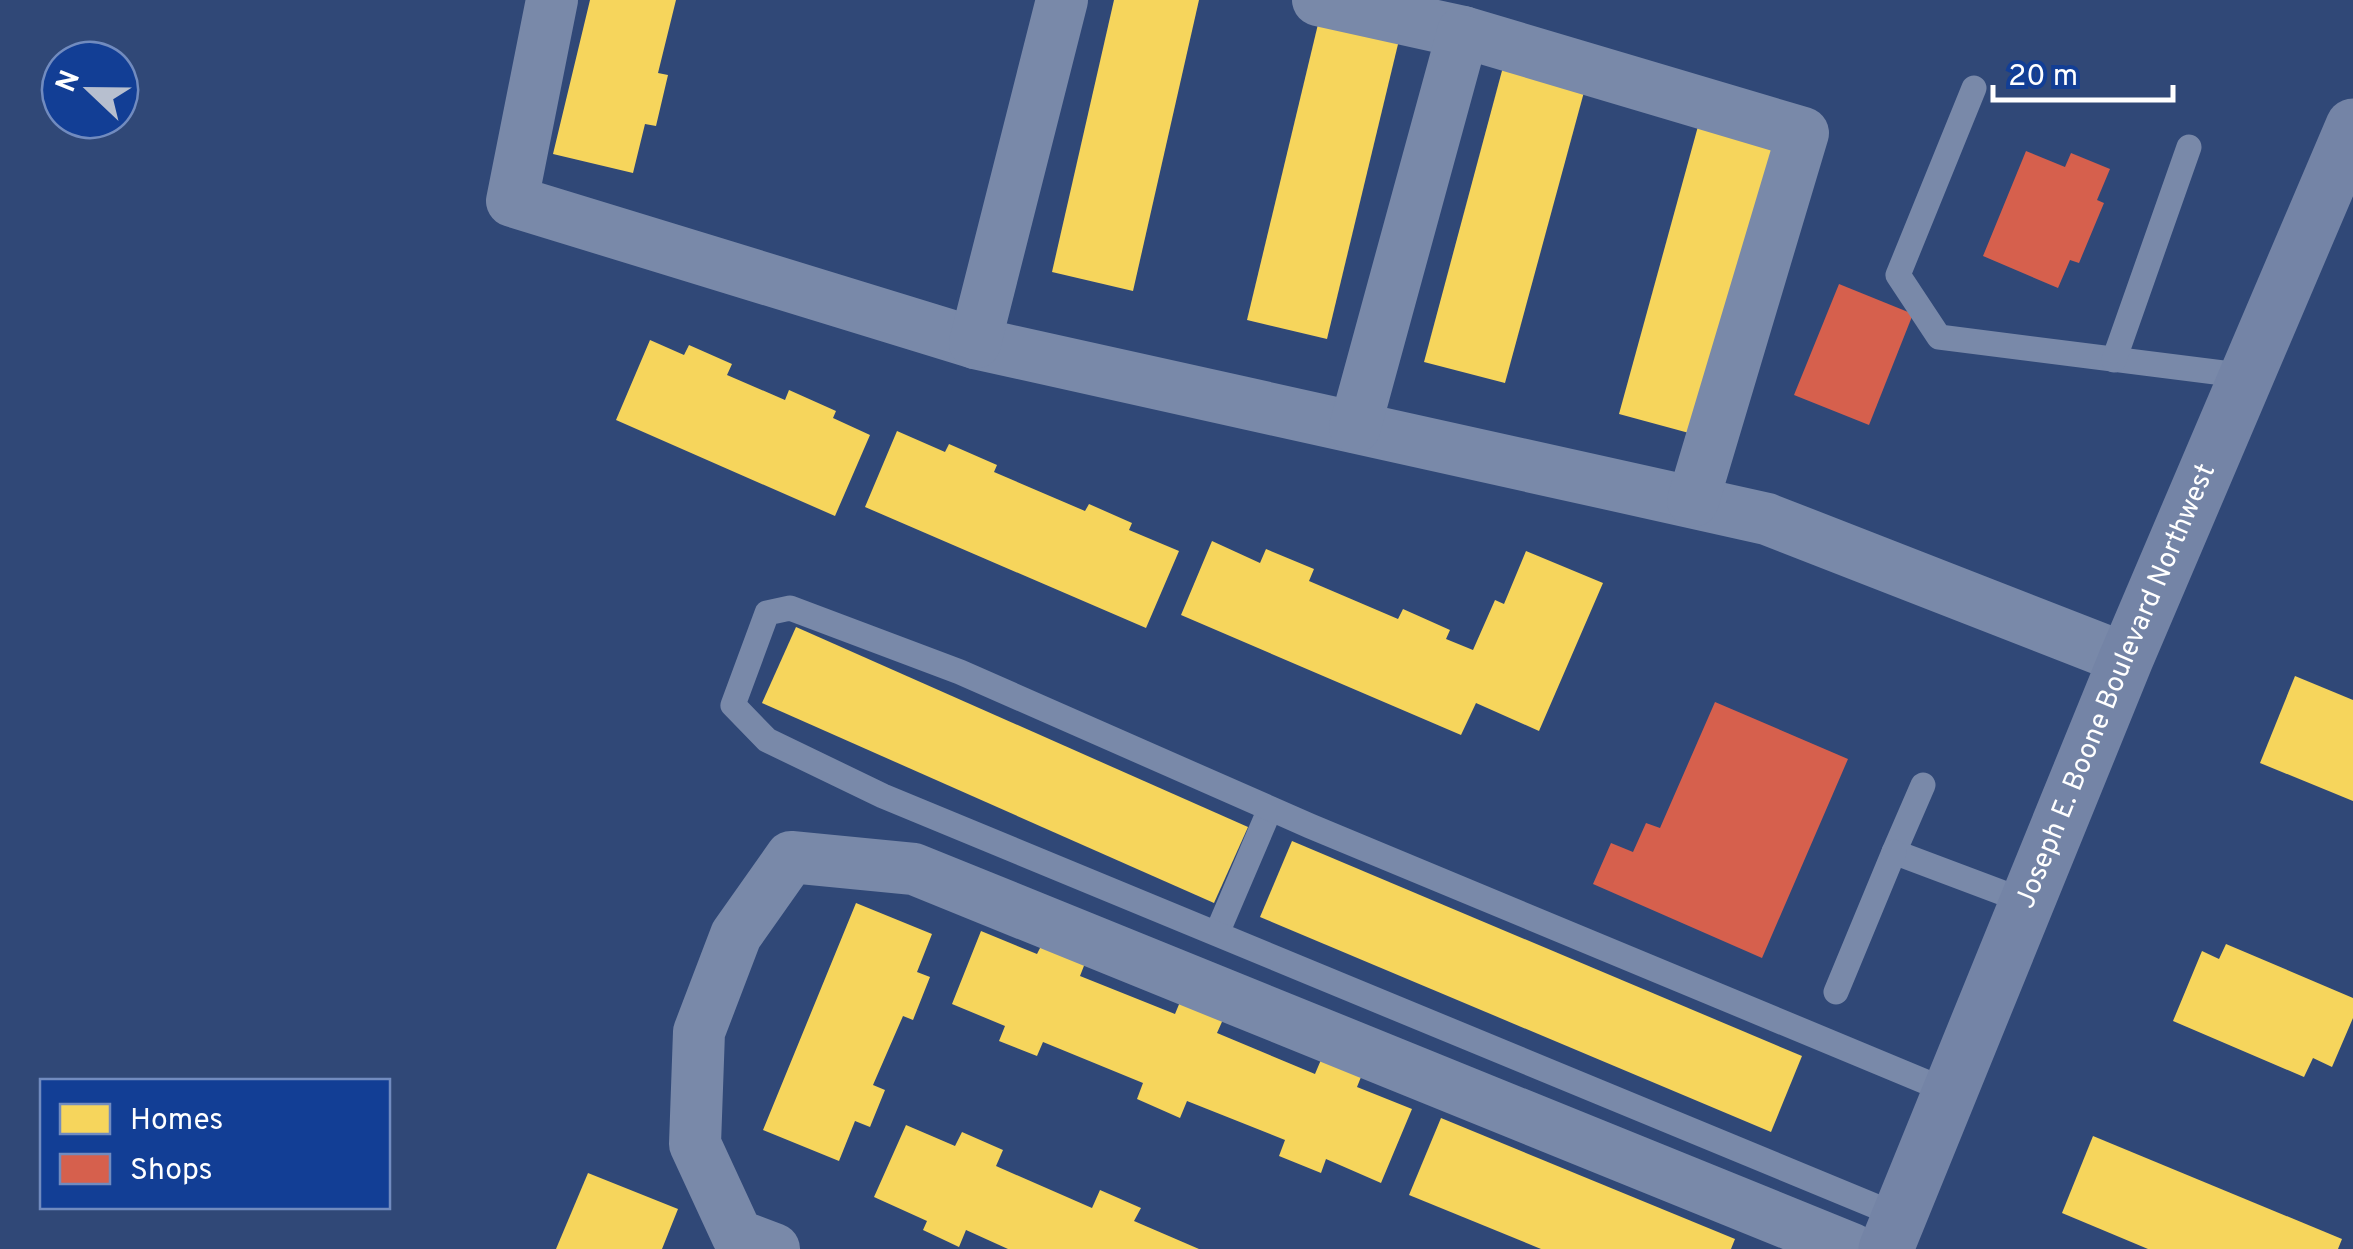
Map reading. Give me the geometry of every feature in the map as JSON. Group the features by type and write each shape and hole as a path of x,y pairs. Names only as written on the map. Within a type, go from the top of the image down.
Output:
{"main road":[{"name":"Joseph E. Boone Boulevard Northwest","path":"1892,1233 2126,659 2247,376 2342,181 2353,126"}],"street":[{"path":"552,0 512,201 975,343 1767,519 2126,659"},
{"path":"975,343 1062,0"},
{"path":"1318,0 1463,32 1804,133 1693,501"},
{"path":"1355,427 1463,32"},
{"path":"774,1249 737,1235 695,1144 699,1032 736,935 791,857 914,869 1852,1249"}],"lane":[{"path":"1974,88 1898,275 1939,337 2247,376"},
{"path":"2114,360 2189,147"},
{"path":"1892,1233 1217,933 883,796 767,740 733,706 767,613 790,608 960,672 1270,809 1950,1092"},
{"path":"1836,992 1923,785"},
{"path":"1217,933 1270,809"},
{"path":"1894,852 2027,902"}],"building: Homes":[{"path":"590,0 676,0 658,73 668,75 656,126 645,124 633,173 553,154"},
{"path":"1114,0 1199,0 1133,291 1052,272"},
{"path":"1319,20 1399,40 1327,339 1247,320"},
{"path":"1503,67 1584,92 1505,383 1424,362"},
{"path":"1700,119 1781,141 1700,436 1619,414"},
{"path":"650,340 684,355 689,345 732,364 727,375 785,400 789,390 836,411 833,418 870,435 835,516 616,420"},
{"path":"897,431 945,452 949,444 997,465 994,472 1085,511 1089,504 1132,523 1129,530 1179,551 1146,628 865,507"},
{"path":"1212,541 1260,563 1266,549 1314,569 1309,581 1398,619 1403,609 1450,630 1446,639 1473,650 1495,600 1504,604 1526,551 1603,583 1539,731 1476,703 1461,735 1181,615"},
{"path":"796,627 1248,827 1214,903 762,703"},
{"path":"2295,676 2353,700 2353,801 2260,763"},
{"path":"1292,841 1802,1056 1771,1132 1260,917"},
{"path":"856,903 932,934 917,972 930,977 913,1020 903,1016 873,1085 885,1090 870,1127 855,1121 839,1161 763,1130"},
{"path":"981,931 1037,954 1044,940 1087,958 1080,976 1175,1014 1182,997 1225,1015 1217,1033 1315,1074 1323,1055 1363,1072 1357,1087 1412,1109 1381,1183 1326,1159 1321,1173 1279,1156 1285,1140 1187,1101 1180,1118 1137,1099 1143,1083 1043,1042 1037,1056 999,1041 1005,1026 952,1004"},
{"path":"2226,944 2353,998 2353,1018 2332,1067 2313,1058 2304,1077 2173,1021 2202,951 2219,959"},
{"path":"1441,1118 1735,1239 1731,1249 1541,1249 1409,1195"},
{"path":"906,1125 955,1146 962,1132 1003,1150 996,1166 1092,1208 1100,1190 1141,1208 1134,1221 1199,1249 1008,1249 966,1230 959,1247 923,1230 927,1221 874,1197"},
{"path":"2093,1136 2342,1239 2338,1249 2148,1249 2062,1213"},
{"path":"588,1173 678,1209 662,1249 556,1249"}],"building: Shops":[{"path":"2026,151 2065,167 2071,153 2110,169 2097,200 2104,203 2079,263 2070,260 2058,288 1983,256"},
{"path":"1839,284 1913,314 1869,425 1794,395"},
{"path":"1715,702 1848,759 1762,958 1593,884 1611,843 1633,852 1646,823 1660,828"}]}
